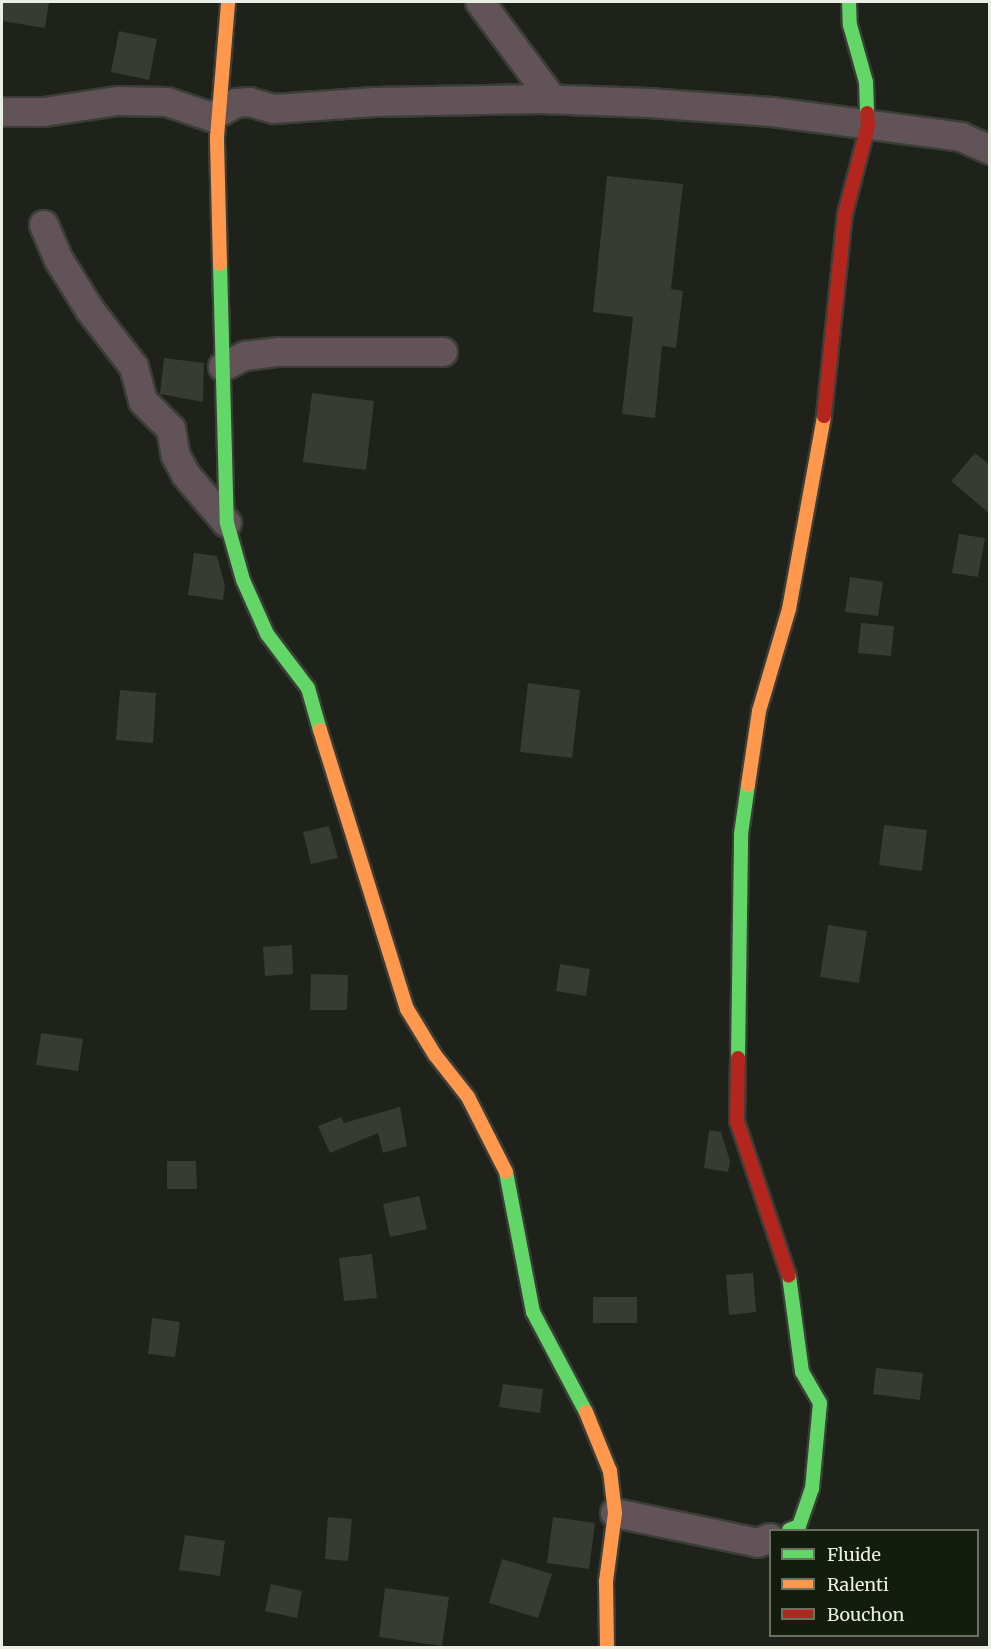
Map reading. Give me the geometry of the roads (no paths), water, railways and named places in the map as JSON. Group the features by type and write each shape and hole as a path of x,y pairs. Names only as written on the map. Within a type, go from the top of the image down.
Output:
{"street":[{"path":"228,2 219,113 226,523 243,579 267,634 308,688 374,912 407,1009 435,1055 468,1097 507,1174 533,1312 587,1413 610,1471 615,1514 606,1581 607,1647"},
{"path":"480,2 552,99"},
{"path":"792,1529 799,1526 812,1489 820,1403 802,1372 788,1268 772,1232 737,1122 741,834 759,711 789,609 823,425 845,214 868,126 866,82 850,26 849,2"},
{"path":"2,112 44,112 118,101 167,102 211,117 236,103 249,102 274,110 375,102 552,99 772,112 961,137 990,150"},
{"path":"44,225 59,260 90,310 134,367 143,400 171,429 176,456 186,475 226,523"},
{"path":"223,367 245,356 279,352 442,351"},
{"path":"615,1514 758,1543 769,1539"}]}
